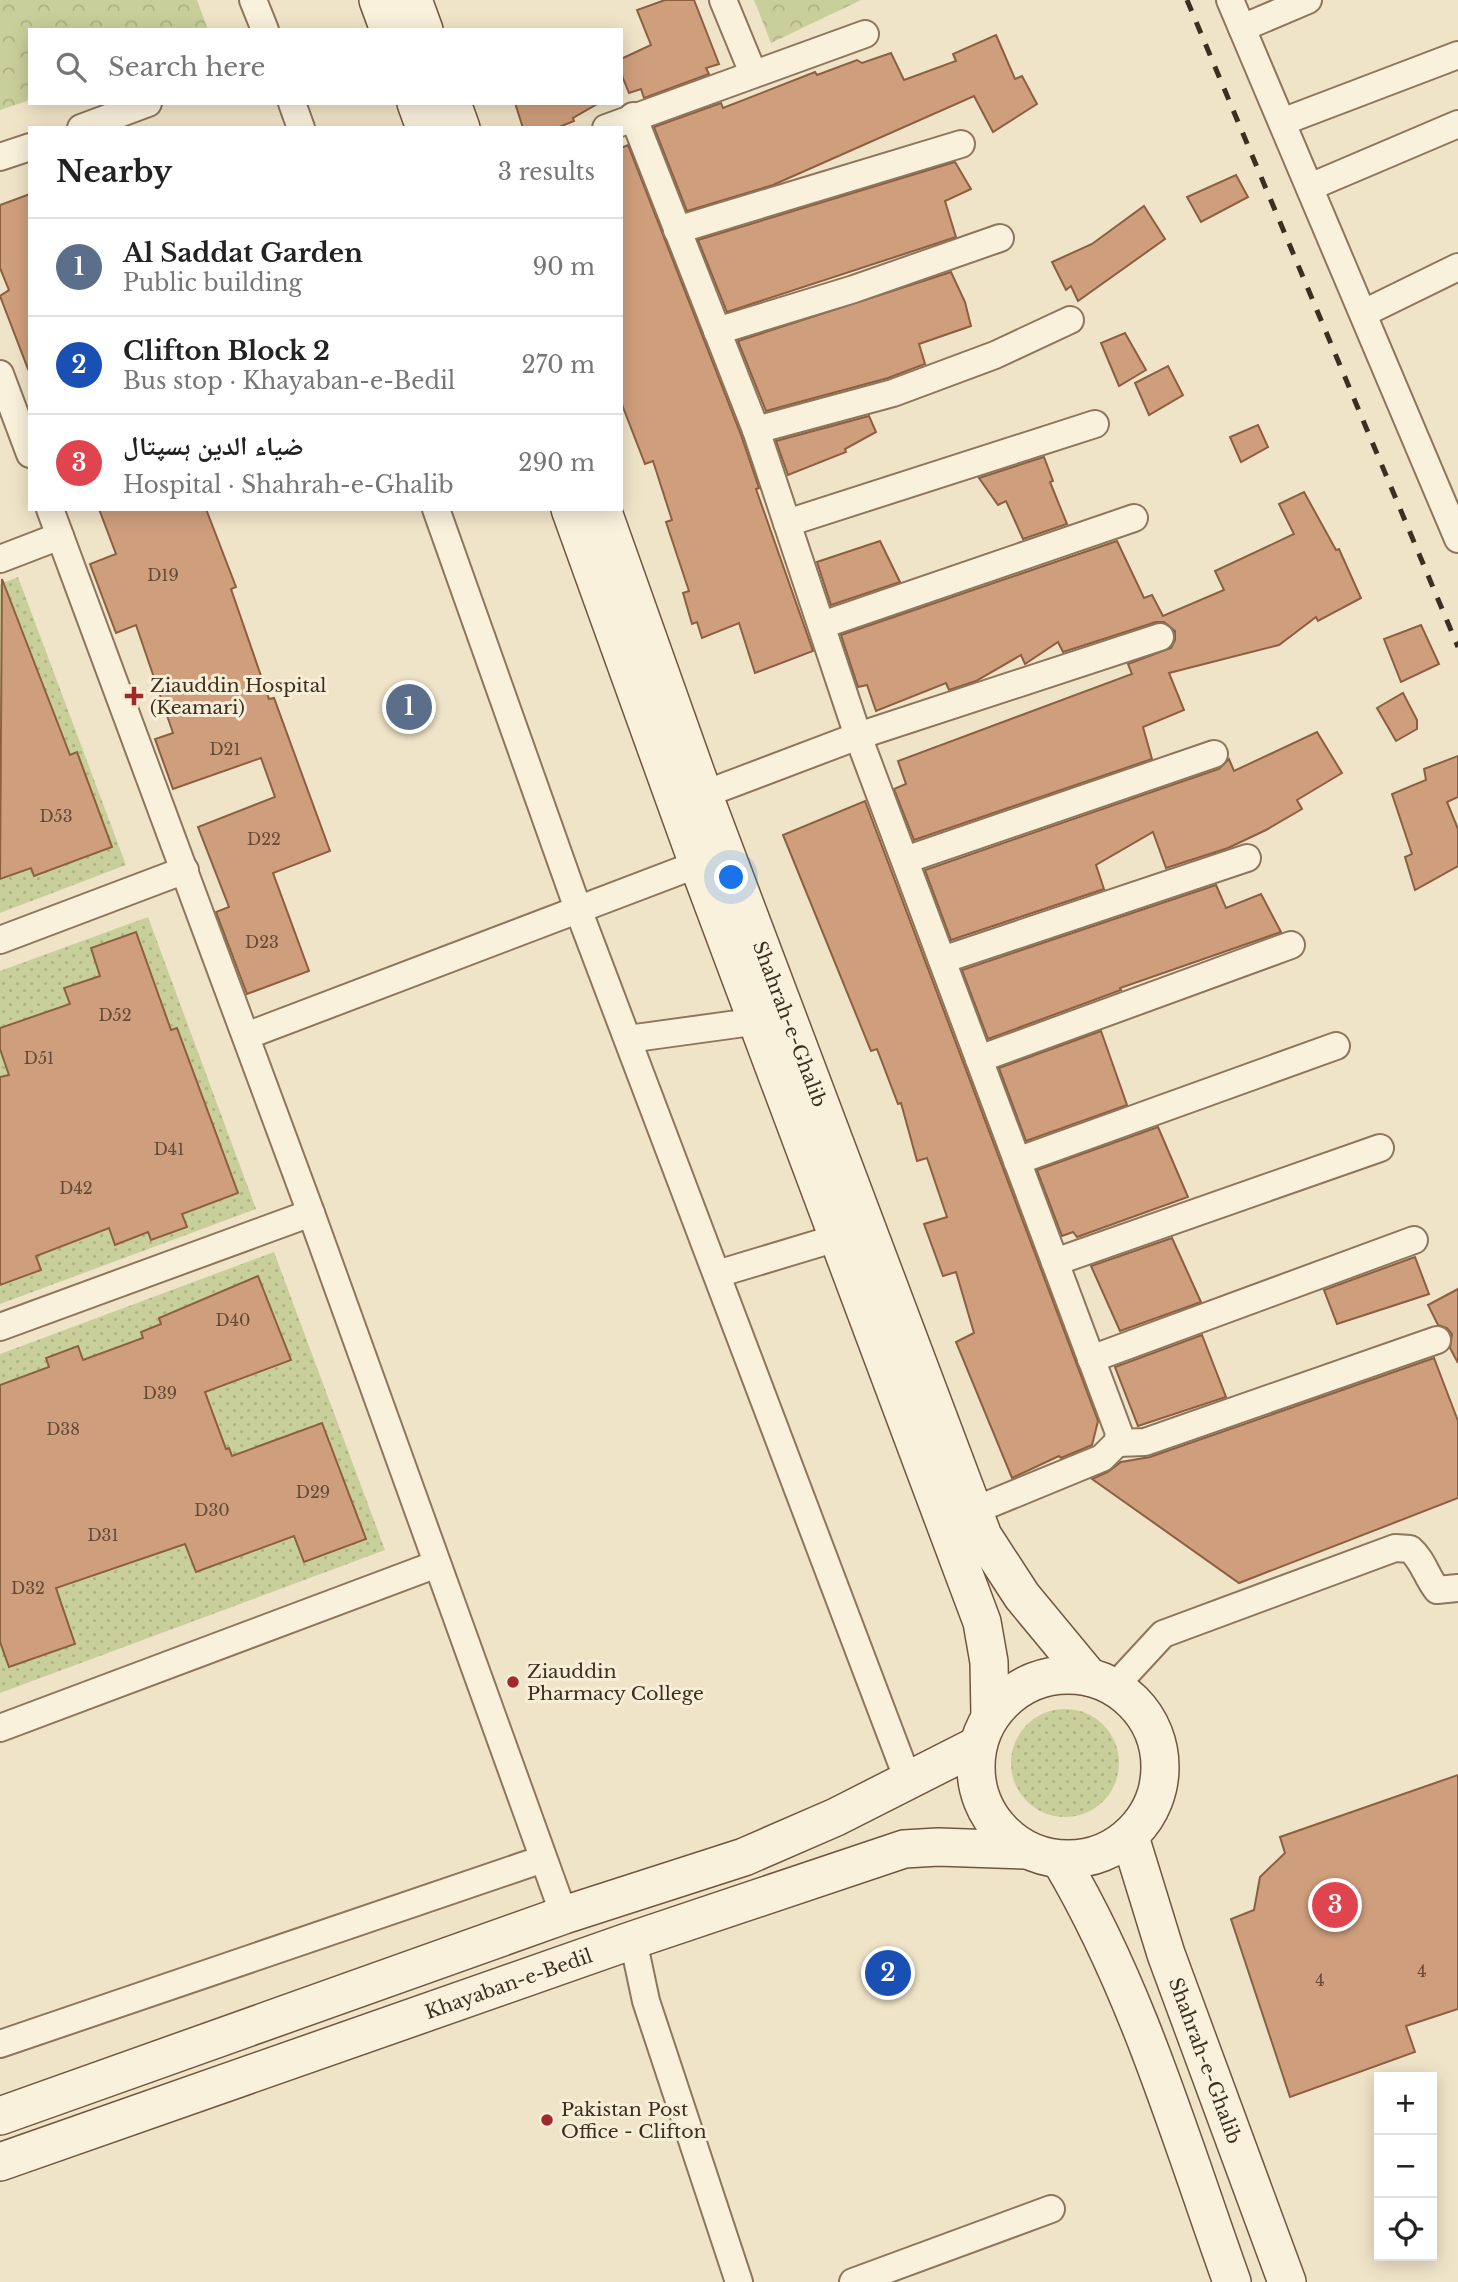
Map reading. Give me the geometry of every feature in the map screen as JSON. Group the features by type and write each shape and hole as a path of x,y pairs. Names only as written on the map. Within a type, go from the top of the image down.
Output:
{"main road":[{"path":"378,0 388,28"},
{"path":"413,0 423,28"},
{"path":"417,105 424,126"},
{"path":"453,105 460,126"},
{"name":"Shahrah-e-Ghalib","path":"571,511 691,800 967,1522"},
{"name":"Shahrah-e-Ghalib","path":"602,511 691,800 698,864 839,1237 967,1522"},
{"path":"967,1522 1022,1596 1101,1682 1132,1701 1148,1720 1159,1750 1160,1782 1150,1812 1130,1837 1098,1856 1061,1861 1026,1850 994,1823 977,1786 989,1662 967,1522"},
{"path":"0,2116 564,1915 744,1857 836,1817 908,1780 984,1731 1016,1690 1051,1676 1101,1682"},
{"name":"Shahrah-e-Ghalib","path":"1130,1837 1166,1954 1287,2282"},
{"name":"Khayaban-e-Bedil","path":"0,2162 633,1940 905,1849 938,1847 1026,1850"},
{"path":"1061,1861 1101,1932 1125,1987 1233,2282"}],"street":[{"path":"253,0 264,28"},
{"path":"723,0 753,73"},
{"path":"1230,0 1458,539"},
{"path":"1242,28 1308,0"},
{"path":"610,126 865,34"},
{"path":"1282,122 1458,55"},
{"path":"86,126 143,105"},
{"path":"293,105 300,126"},
{"path":"633,116 756,430 858,736 1119,1433 1117,1443 1102,1458 967,1522"},
{"path":"1310,187 1458,124"},
{"path":"677,230 961,144"},
{"path":"0,157 28,147"},
{"path":"717,331 854,289 1000,238"},
{"path":"1364,313 1458,267"},
{"path":"756,430 893,393 995,355 1070,320"},
{"path":"0,374 28,449"},
{"path":"787,523 1095,424"},
{"path":"51,511 311,1213 564,1915"},
{"path":"437,511 578,909 908,1780"},
{"path":"822,625 1134,518"},
{"path":"0,559 60,536"},
{"path":"691,800 858,736 1160,638"},
{"path":"905,860 1214,754"},
{"path":"942,960 1247,858"},
{"path":"246,1036 698,864"},
{"path":"0,940 185,870"},
{"path":"979,1059 1292,945"},
{"path":"628,1039 759,1021"},
{"path":"1017,1161 1336,1046"},
{"path":"1055,1262 1380,1148"},
{"path":"0,1327 311,1213"},
{"path":"717,1274 839,1237"},
{"path":"1091,1359 1414,1240"},
{"path":"1117,1443 1145,1442 1437,1340"},
{"path":"1101,1682 1163,1634 1395,1548 1410,1549 1420,1558 1427,1577 1437,1590 1458,1588"},
{"path":"0,1728 438,1564"},
{"path":"0,2044 543,1858"},
{"path":"633,1940 646,2001 739,2282"},
{"path":"853,2282 1051,2209"}],"green space":[{"path":"0,0 197,0 207,28 28,28 28,101 0,110"},
{"path":"754,0 861,0 771,43"},
{"path":"18,577 126,865 0,913 0,584"},
{"path":"148,917 256,1209 0,1304 0,971"},
{"path":"274,1252 385,1550 0,1693 0,1354"},
{"path":"1065,1709 1086,1713 1103,1725 1115,1742 1119,1763 1115,1784 1103,1801 1086,1813 1065,1817 1044,1813 1027,1801 1015,1784 1011,1763 1015,1742 1027,1725 1044,1713"}],"building":[{"path":"665,0 694,0 719,64 706,68 709,74 644,98 641,89 629,93 623,78 623,58 651,45 637,10"},
{"path":"996,35 1015,79 1022,76 1037,104 993,132 974,96 773,185 687,211 654,127 721,103 723,108 815,72 817,75 857,60 862,63 891,53 904,80 956,61 953,54"},
{"path":"516,105 596,105 573,118 574,121 562,126 522,126"},
{"path":"628,145 741,435 759,488 756,489 813,651 755,673 739,623 702,638 697,622 692,624 683,593 689,591 666,522 672,520 653,461 645,464 623,407 623,147"},
{"path":"955,162 971,189 945,201 956,237 727,312 698,240"},
{"path":"1236,175 1248,197 1201,222 1187,197"},
{"path":"28,195 28,369 0,296 9,290 0,268 0,205"},
{"path":"1144,206 1165,239 1078,301 1071,286 1066,290 1052,262 1092,244"},
{"path":"951,272 965,302 971,326 919,344 925,364 888,378 766,411 738,341"},
{"path":"1125,333 1146,370 1119,386 1101,343"},
{"path":"1168,366 1183,395 1149,415 1135,383"},
{"path":"869,416 876,432 845,449 846,452 788,475 776,441"},
{"path":"1258,425 1268,447 1241,462 1230,437"},
{"path":"1044,457 1053,481 1050,482 1067,524 1023,539 1006,501 998,505 979,478"},
{"path":"1304,492 1336,550 1339,549 1361,598 1318,621 1316,617 1279,645 1169,673 1184,710 1143,727 1152,759 914,840 894,789 906,784 898,761 1132,674 1128,664 1171,648 1175,631 1164,622 1156,622 1063,652 1058,642 1025,664 1021,655 976,681 949,690 946,683 876,711 867,685 858,687 841,635 1117,541 1144,598 1152,595 1163,616 1224,590 1215,571 1294,534 1279,504"},
{"path":"100,511 207,511 236,587 231,589 269,699 274,698 330,851 273,873 309,971 247,994 216,912 229,907 198,827 275,797 261,758 173,789 155,739 173,733 136,625 116,633 90,564 116,554"},
{"path":"880,541 900,582 831,605 817,562"},
{"path":"2,579 70,755 77,752 112,847 34,876 31,868 0,879"},
{"path":"1421,625 1439,664 1401,682 1384,639"},
{"path":"1403,693 1417,720 1417,729 1396,741 1377,708"},
{"path":"1317,732 1342,773 1297,800 1302,809 1266,830 1228,848 1166,868 1153,832 1096,865 1104,889 951,940 925,870 1219,769 1229,759 1234,771"},
{"path":"1458,756 1458,797 1447,802 1458,829 1458,866 1415,890 1405,857 1412,854 1392,794 1426,780 1424,769"},
{"path":"865,801 1098,1421 1092,1445 1061,1458 1059,1456 1012,1478 956,1342 974,1333 956,1272 943,1276 924,1224 947,1217 927,1158 917,1161 901,1103 898,1104 877,1049 871,1051 783,835"},
{"path":"1216,885 1226,908 1261,894 1281,932 1120,988 1121,990 988,1039 962,970"},
{"path":"136,932 171,1030 177,1028 238,1193 182,1214 187,1227 151,1240 148,1232 115,1245 109,1228 36,1256 41,1270 0,1285 0,1077 9,1075 0,1049 0,1028 70,1004 64,988 100,976 91,948"},
{"path":"1101,1031 1127,1105 1026,1141 999,1068"},
{"path":"1158,1127 1188,1197 1077,1237 1073,1232 1062,1236 1037,1170"},
{"path":"1172,1238 1201,1302 1120,1331 1091,1266"},
{"path":"1415,1257 1429,1294 1337,1324 1324,1290"},
{"path":"258,1276 291,1360 205,1392 226,1449 229,1448 232,1456 322,1423 366,1539 304,1562 294,1536 196,1572 185,1544 56,1588 75,1644 9,1667 0,1642 0,1385 49,1367 46,1358 78,1346 83,1360 143,1338 141,1332 161,1324 159,1318"},
{"path":"1458,1289 1458,1363 1450,1348 1452,1334 1447,1328 1438,1325 1428,1305"},
{"path":"1202,1335 1226,1397 1138,1426 1115,1367"},
{"path":"1434,1358 1458,1421 1458,1498 1239,1583 1092,1479 1121,1462 1150,1457"},
{"path":"1458,1775 1458,2009 1406,2026 1415,2052 1290,2097 1231,1919 1254,1910 1260,1877 1285,1853 1280,1837"}],"railway":[{"path":"1187,0 1458,647"}],"place":[{"name":"Ziauddin Hospital (Keamari)","path":"134,696"},
{"name":"Al Saddat Garden","path":"409,707"},
{"name":"Ziauddin Pharmacy College","path":"513,1682"},
{"name":"ضیاء الدین ہسپتال","path":"1335,1905"},
{"name":"Clifton Block 2","path":"888,1973"},
{"name":"Pakistan Post Office - Clifton","path":"547,2120"}]}
